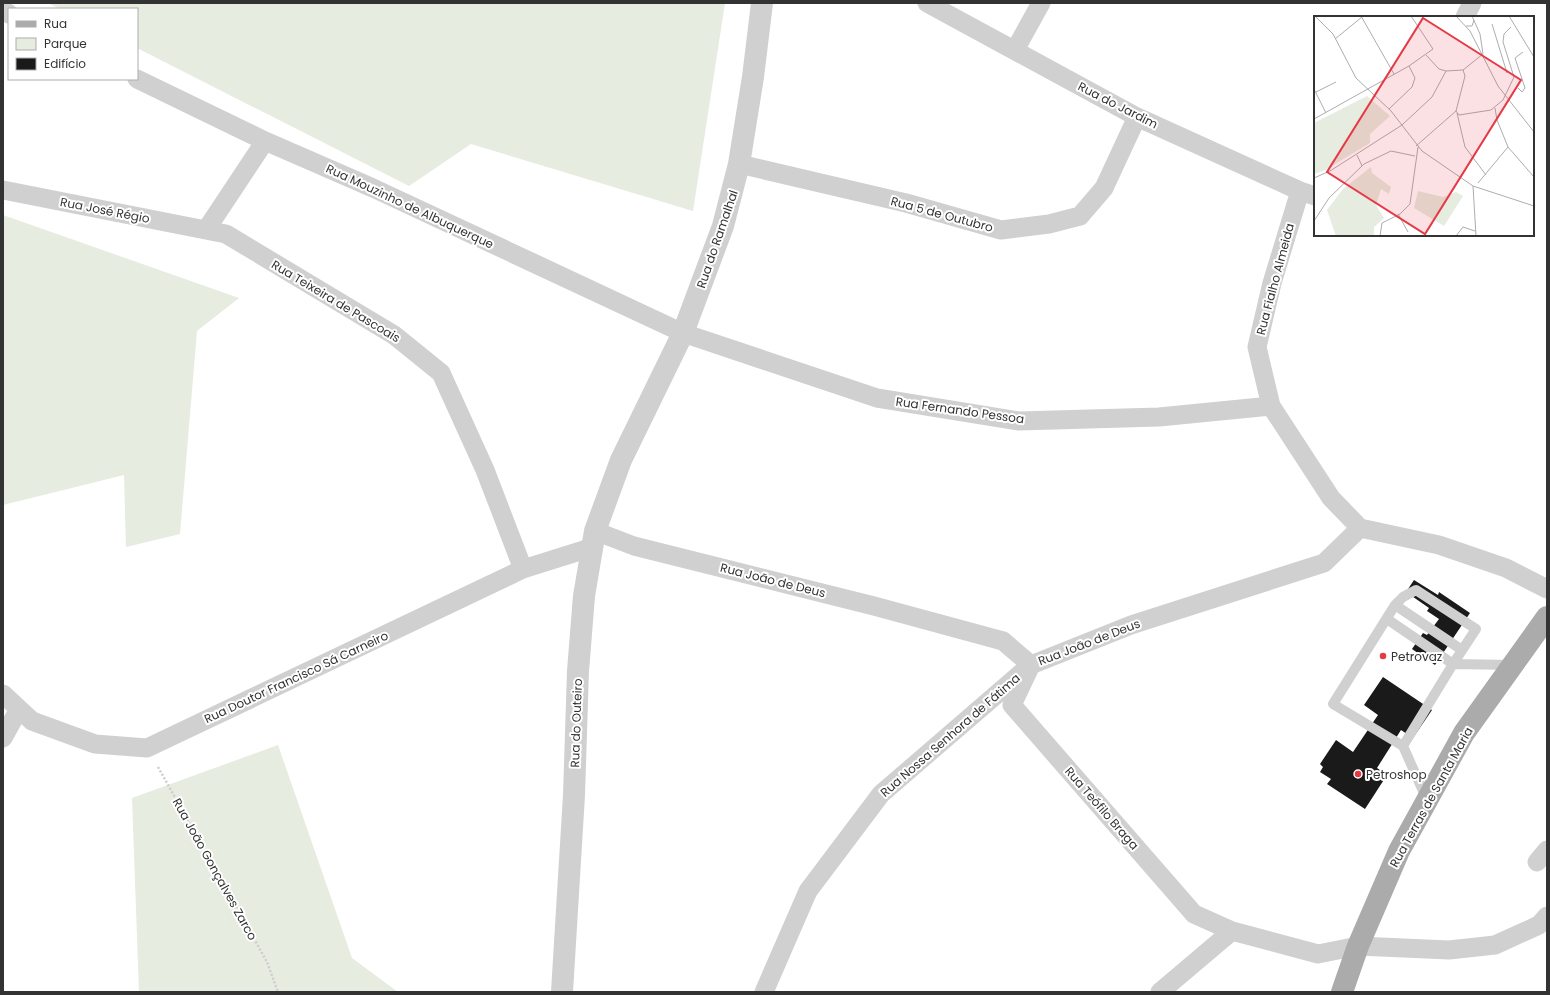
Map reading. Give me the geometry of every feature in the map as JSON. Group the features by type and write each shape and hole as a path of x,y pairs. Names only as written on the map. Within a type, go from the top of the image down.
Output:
{"main road":[{"name":"Rua Terras de Santa Maria","path":"1342,992 1358,946 1399,851 1464,733 1547,617"}],"street":[{"name":"Rua do Ramalhal","path":"621,460 683,333 723,226 734,190 739,164 753,77 762,3"},
{"name":"Rua do Jardim","path":"927,3 1137,117 1308,194"},
{"path":"1015,50 1041,3"},
{"path":"1466,16 1472,3"},
{"name":"Rua Mouzinho de Albuquerque","path":"138,79 265,141 373,188 683,333"},
{"name":"Rua 5 de Outubro","path":"739,164 906,203 1001,230 1049,224 1080,216 1104,188 1137,117"},
{"path":"206,230 265,141"},
{"name":"Rua José Régio","path":"3,190 206,230"},
{"name":"Rua Fialho Almeida","path":"1308,194 1272,283 1257,347 1271,406 1331,498 1360,528"},
{"name":"Rua Teixeira de Pascoais","path":"206,230 226,234 394,335 441,373 485,470 523,569"},
{"name":"Rua Fernando Pessoa","path":"683,333 877,398 1019,421 1159,417 1271,406"},
{"name":"Rua do Outeiro","path":"562,992 574,795 578,671 584,596 594,539 621,460"},
{"path":"1360,528 1439,545 1506,568 1547,589"},
{"name":"Rua João de Deus","path":"594,539 634,546 874,606 1003,641 1031,665 1131,625 1324,563 1360,528"},
{"name":"Rua Doutor Francisco Sá Carneiro","path":"3,694 32,721 95,744 147,748 523,569 594,539"},
{"name":"Rua Teófilo Braga","path":"1031,665 1012,705 1194,914 1232,931"},
{"name":"Rua Nossa Senhora de Fátima","path":"764,992 808,891 880,794 1031,665"},
{"path":"3,738 19,709"},
{"path":"1160,992 1232,931 1318,954 1358,946 1449,950 1495,945 1539,925 1547,916"}],"lane":[{"path":"1403,746 1453,664 1476,630 1416,590 1403,597 1395,605 1333,704 1403,746 1427,801"},
{"path":"1395,605 1462,650"},
{"path":"1387,619 1453,664 1512,665"}],"path":[{"name":"Rua João Gonçalves Zarco","path":"147,748 267,962 278,992"}],"green space":[{"path":"48,3 725,3 693,211 471,144 409,186 138,49 138,8 58,8"},
{"path":"3,215 239,298 197,331 180,534 126,547 124,475 3,505"},
{"path":"278,745 352,958 398,992 139,992 132,798"}],"building":[{"path":"1414,580 1438,595 1439,592 1470,613 1435,665 1412,649 1423,633 1427,635 1439,619 1427,611 1429,608 1406,592"},
{"path":"1383,677 1432,710 1413,738 1401,730 1377,768 1387,775 1365,809 1327,784 1331,779 1320,772 1323,767 1320,764 1336,740 1353,752 1378,715 1364,705"}],"place":[{"name":"Petrovaz","path":"1383,656"},
{"name":"Petroshop","path":"1358,774"}]}
